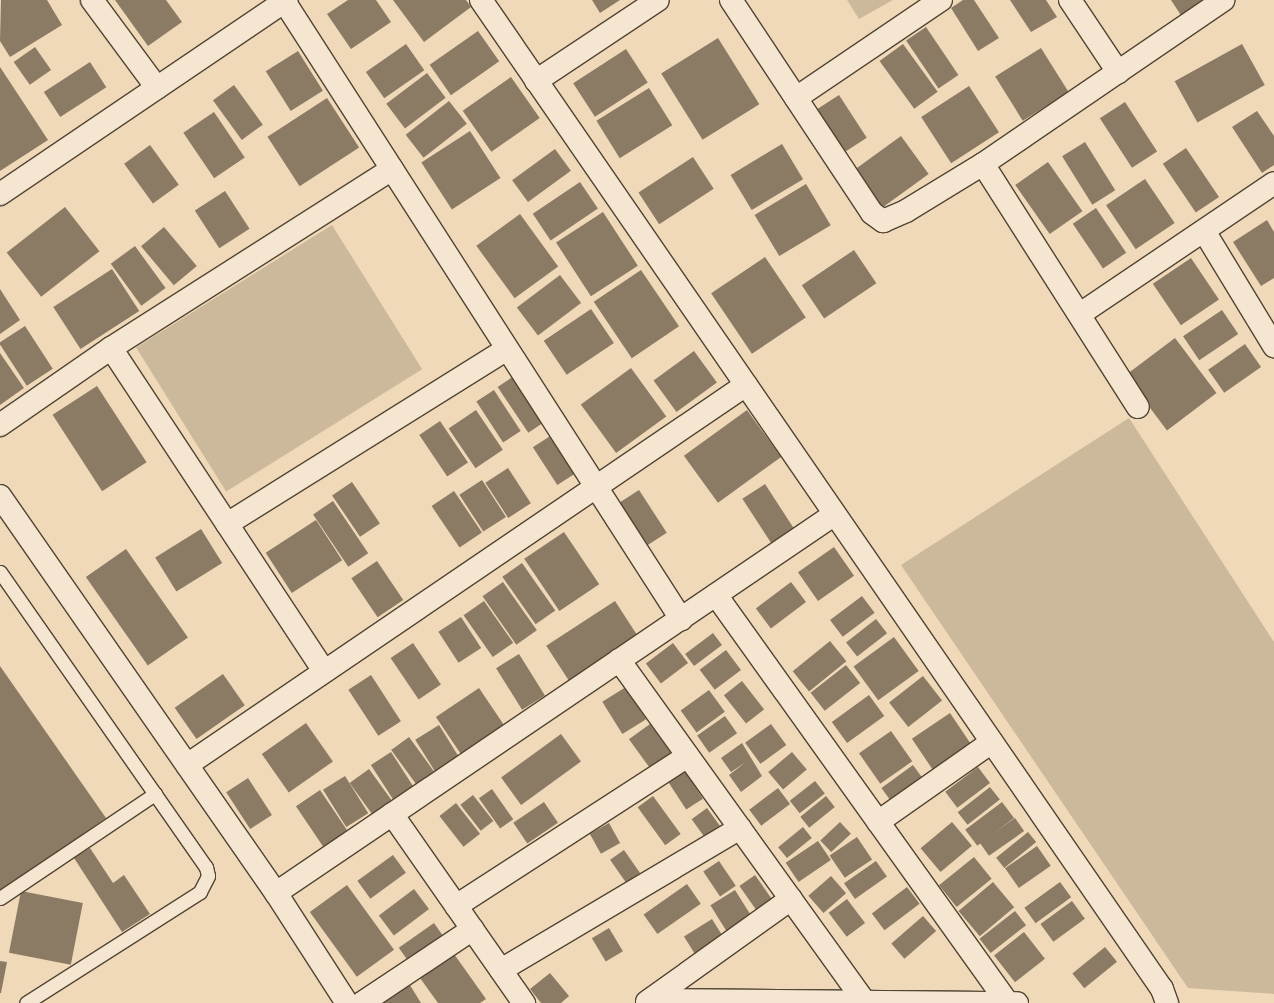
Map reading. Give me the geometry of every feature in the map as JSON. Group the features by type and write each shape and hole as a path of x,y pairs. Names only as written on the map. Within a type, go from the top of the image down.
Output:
{"street":[{"path":"92,0 157,88"},
{"path":"481,0 1162,989 1167,1003"},
{"path":"536,81 658,0"},
{"path":"731,0 872,213 883,221 906,211 983,164 1222,0"},
{"path":"796,98 941,0"},
{"path":"1070,0 1118,72"},
{"path":"0,194 285,1 681,619"},
{"path":"983,164 1138,407"},
{"path":"0,425 111,348 392,168"},
{"path":"1080,314 1274,184"},
{"path":"1204,230 1274,346"},
{"path":"111,348 324,671"},
{"path":"227,524 507,349"},
{"path":"187,765 746,385"},
{"path":"0,496 276,893 347,1003"},
{"path":"276,893 835,514"},
{"path":"716,595 878,822 1012,1003"},
{"path":"619,660 865,1002"},
{"path":"878,822 992,742"},
{"path":"456,906 688,756"},
{"path":"392,814 524,1003"},
{"path":"501,970 740,828"},
{"path":"649,1001 791,899"},
{"path":"362,1003 473,929"},
{"path":"649,1001 1012,1003"}],"lane":[{"path":"0,572 206,867 206,885 26,1003"},
{"path":"0,898 155,794"}],"shaded area":[{"path":"847,0 893,0 859,19"},
{"path":"332,225 422,369 226,492 136,347"},
{"path":"1129,418 1274,642 1274,994 1188,988 901,565"}],"building":[{"path":"1,0 47,0 62,25 10,57 0,41"},
{"path":"115,0 166,0 182,22 148,46"},
{"path":"348,0 376,0 391,22 351,49 327,14"},
{"path":"393,0 466,0 471,7 424,42"},
{"path":"592,0 620,0 600,13"},
{"path":"963,0 974,0 999,38 978,51 951,8"},
{"path":"1010,0 1046,0 1057,17 1031,32"},
{"path":"1171,0 1212,0 1184,20"},
{"path":"926,27 958,75 939,89 906,40"},
{"path":"478,31 499,61 451,95 430,65"},
{"path":"718,38 759,104 703,140 661,74"},
{"path":"406,44 424,70 384,98 366,72"},
{"path":"903,44 938,92 914,109 880,61"},
{"path":"1242,44 1265,85 1197,122 1175,81"},
{"path":"35,47 51,70 30,85 14,62"},
{"path":"1041,48 1069,92 1023,121 995,77"},
{"path":"626,49 648,83 595,117 573,83"},
{"path":"298,51 323,91 291,111 266,71"},
{"path":"90,62 106,87 60,117 44,92"},
{"path":"0,67 48,140 0,171"},
{"path":"427,73 446,98 405,128 386,104"},
{"path":"511,77 540,118 491,152 463,111"},
{"path":"234,85 263,125 242,140 213,100"},
{"path":"969,86 999,132 951,163 921,117"},
{"path":"649,88 672,125 620,158 596,121"},
{"path":"839,95 867,138 842,154 815,111"},
{"path":"327,98 359,147 300,186 267,137"},
{"path":"449,101 467,124 424,158 406,135"},
{"path":"1125,102 1157,151 1132,168 1100,118"},
{"path":"1257,111 1274,136 1274,165 1262,173 1232,127"},
{"path":"214,112 245,158 214,178 183,133"},
{"path":"470,131 500,178 452,210 421,163"},
{"path":"901,136 929,174 883,208 855,170"},
{"path":"1085,142 1115,190 1092,205 1062,156"},
{"path":"782,144 803,179 752,210 731,175"},
{"path":"150,145 179,185 153,203 124,164"},
{"path":"1186,148 1219,197 1196,213 1163,164"},
{"path":"555,149 571,171 528,202 512,180"},
{"path":"693,157 714,189 659,224 638,192"},
{"path":"1048,162 1082,211 1050,234 1015,185"},
{"path":"1145,179 1175,223 1136,249 1106,205"},
{"path":"580,182 598,209 551,240 533,214"},
{"path":"806,184 831,225 779,256 755,215"},
{"path":"225,191 250,229 219,248 195,211"},
{"path":"65,207 99,251 41,297 7,253"},
{"path":"1096,208 1126,253 1103,268 1073,224"},
{"path":"603,212 638,266 591,296 556,242"},
{"path":"520,214 558,267 515,298 476,246"},
{"path":"1267,220 1274,232 1274,278 1261,286 1233,242"},
{"path":"164,227 197,266 174,285 141,246"},
{"path":"135,246 166,288 141,306 111,264"},
{"path":"854,250 876,283 824,318 802,285"},
{"path":"765,257 806,318 752,354 711,293"},
{"path":"1191,258 1219,299 1181,325 1153,284"},
{"path":"112,269 139,311 81,349 53,307"},
{"path":"641,270 679,326 632,358 594,302"},
{"path":"560,275 581,303 538,335 517,307"},
{"path":"0,289 20,320 0,334"},
{"path":"591,309 614,343 567,375 544,341"},
{"path":"1222,310 1238,334 1199,360 1183,336"},
{"path":"25,326 53,369 27,386 0,344 0,342"},
{"path":"1175,338 1217,393 1167,430 1125,375"},
{"path":"1245,344 1261,367 1224,393 1208,370"},
{"path":"694,351 717,383 676,412 654,380"},
{"path":"0,353 24,388 0,405"},
{"path":"631,368 666,417 616,453 581,404"},
{"path":"520,372 551,418 528,433 498,387"},
{"path":"97,386 147,462 102,491 53,415"},
{"path":"494,390 521,431 503,443 476,401"},
{"path":"476,410 503,450 475,468 449,428"},
{"path":"747,410 781,457 718,503 684,456"},
{"path":"440,421 468,462 447,476 419,435"},
{"path":"558,431 583,469 557,485 533,447"},
{"path":"508,468 531,503 508,518 485,483"},
{"path":"482,480 506,517 483,532 459,495"},
{"path":"352,482 380,523 360,537 332,495"},
{"path":"765,484 794,529 772,544 742,499"},
{"path":"639,490 667,533 642,549 614,506"},
{"path":"454,491 482,532 460,548 432,506"},
{"path":"333,501 368,553 348,567 313,514"},
{"path":"316,520 342,560 292,593 266,553"},
{"path":"201,529 222,563 176,592 155,558"},
{"path":"564,532 599,584 559,611 524,559"},
{"path":"834,547 854,576 818,601 798,572"},
{"path":"126,549 188,637 148,666 86,577"},
{"path":"377,561 403,600 378,617 351,578"},
{"path":"522,563 555,611 536,624 502,577"},
{"path":"503,582 537,630 516,645 483,596"},
{"path":"791,582 806,602 771,628 756,608"},
{"path":"862,596 875,613 843,637 830,620"},
{"path":"484,601 513,643 493,657 464,615"},
{"path":"615,601 640,639 571,683 546,646"},
{"path":"461,617 481,648 459,663 438,632"},
{"path":"876,619 887,633 857,657 846,642"},
{"path":"713,633 722,645 694,666 685,654"},
{"path":"894,637 919,671 878,700 854,666"},
{"path":"830,641 846,661 809,691 793,671"},
{"path":"413,643 441,684 419,700 391,658"},
{"path":"673,643 688,663 661,683 646,663"},
{"path":"726,650 741,670 715,690 700,670"},
{"path":"519,654 545,696 522,710 496,668"},
{"path":"846,665 860,683 825,711 811,693"},
{"path":"0,666 106,818 0,892"},
{"path":"223,674 245,705 196,739 175,708"},
{"path":"371,675 401,721 378,736 348,690"},
{"path":"923,676 942,700 908,727 889,702"},
{"path":"742,681 764,709 746,724 724,695"},
{"path":"626,687 646,719 622,734 602,702"},
{"path":"479,688 507,729 464,759 436,717"},
{"path":"709,690 725,712 697,732 681,711"},
{"path":"869,695 884,716 847,743 832,722"},
{"path":"950,713 972,746 934,772 912,739"},
{"path":"725,716 737,733 709,753 697,736"},
{"path":"306,723 333,762 289,792 262,754"},
{"path":"650,724 675,759 654,774 629,739"},
{"path":"771,724 786,745 760,764 745,743"},
{"path":"439,725 460,759 436,774 415,740"},
{"path":"891,731 912,761 880,784 859,753"},
{"path":"561,734 581,762 521,805 501,777"},
{"path":"409,737 438,777 420,790 391,750"},
{"path":"742,743 762,776 741,792 729,775 746,762 731,772 721,758"},
{"path":"391,752 415,789 395,802 371,765"},
{"path":"792,752 807,770 783,790 768,772"},
{"path":"913,765 923,779 891,802 881,788"},
{"path":"978,767 990,783 957,808 945,792"},
{"path":"369,769 393,802 374,816 350,783"},
{"path":"685,771 703,799 686,810 668,782"},
{"path":"345,776 368,813 346,827 323,790"},
{"path":"248,778 272,815 250,829 226,792"},
{"path":"815,781 825,794 800,813 790,801"},
{"path":"990,787 1000,800 968,825 958,812"},
{"path":"778,788 790,804 761,826 749,810"},
{"path":"492,789 513,819 500,828 479,798"},
{"path":"320,790 350,834 326,850 296,806"},
{"path":"473,795 493,821 481,831 460,805"},
{"path":"653,796 681,834 665,845 638,807"},
{"path":"826,796 835,807 809,828 800,817"},
{"path":"544,802 558,823 527,843 513,823"},
{"path":"1002,802 1014,818 977,846 965,830"},
{"path":"456,803 480,834 463,847 439,816"},
{"path":"707,808 724,831 709,843 692,819"},
{"path":"1015,818 1024,831 989,856 980,843"},
{"path":"840,822 851,834 831,852 820,840"},
{"path":"952,822 972,846 941,872 921,848"},
{"path":"609,823 620,843 601,854 590,834"},
{"path":"803,827 812,838 787,858 778,847"},
{"path":"1028,832 1036,842 1004,868 996,858"},
{"path":"857,837 872,859 845,878 830,855"},
{"path":"818,841 831,860 799,882 786,863"},
{"path":"1037,846 1051,866 1019,888 1005,868"},
{"path":"90,848 113,883 124,875 150,914 122,932 74,858"},
{"path":"624,850 640,873 626,883 610,860"},
{"path":"393,855 406,873 370,899 357,881"},
{"path":"974,857 992,879 957,907 939,885"},
{"path":"719,861 736,886 720,896 703,872"},
{"path":"876,861 887,877 855,899 844,883"},
{"path":"755,875 774,902 758,913 739,886"},
{"path":"831,876 846,893 823,913 808,896"},
{"path":"993,882 1014,907 980,936 959,911"},
{"path":"1060,882 1071,897 1036,923 1024,908"},
{"path":"687,884 701,904 657,934 644,914"},
{"path":"347,885 394,950 357,977 310,912"},
{"path":"907,887 920,904 884,930 872,913"},
{"path":"414,889 429,909 394,935 379,915"},
{"path":"735,890 753,919 728,934 710,905"},
{"path":"21,891 83,903 71,965 9,953"},
{"path":"847,899 865,923 847,937 829,913"},
{"path":"1072,901 1085,919 1053,942 1040,924"},
{"path":"1015,911 1026,925 991,953 980,939"},
{"path":"923,916 936,931 904,959 891,944"},
{"path":"712,919 726,941 698,959 684,936"},
{"path":"434,923 446,940 411,965 399,948"},
{"path":"609,928 623,951 606,961 592,938"},
{"path":"1024,932 1045,959 1015,982 994,955"},
{"path":"1105,947 1117,962 1084,988 1072,973"},
{"path":"454,954 486,999 480,1003 438,1003 420,978"},
{"path":"0,961 7,962 1,993 0,993"},
{"path":"550,973 569,996 561,1003 541,1003 530,989"},
{"path":"408,982 421,1003 381,1003"}]}
